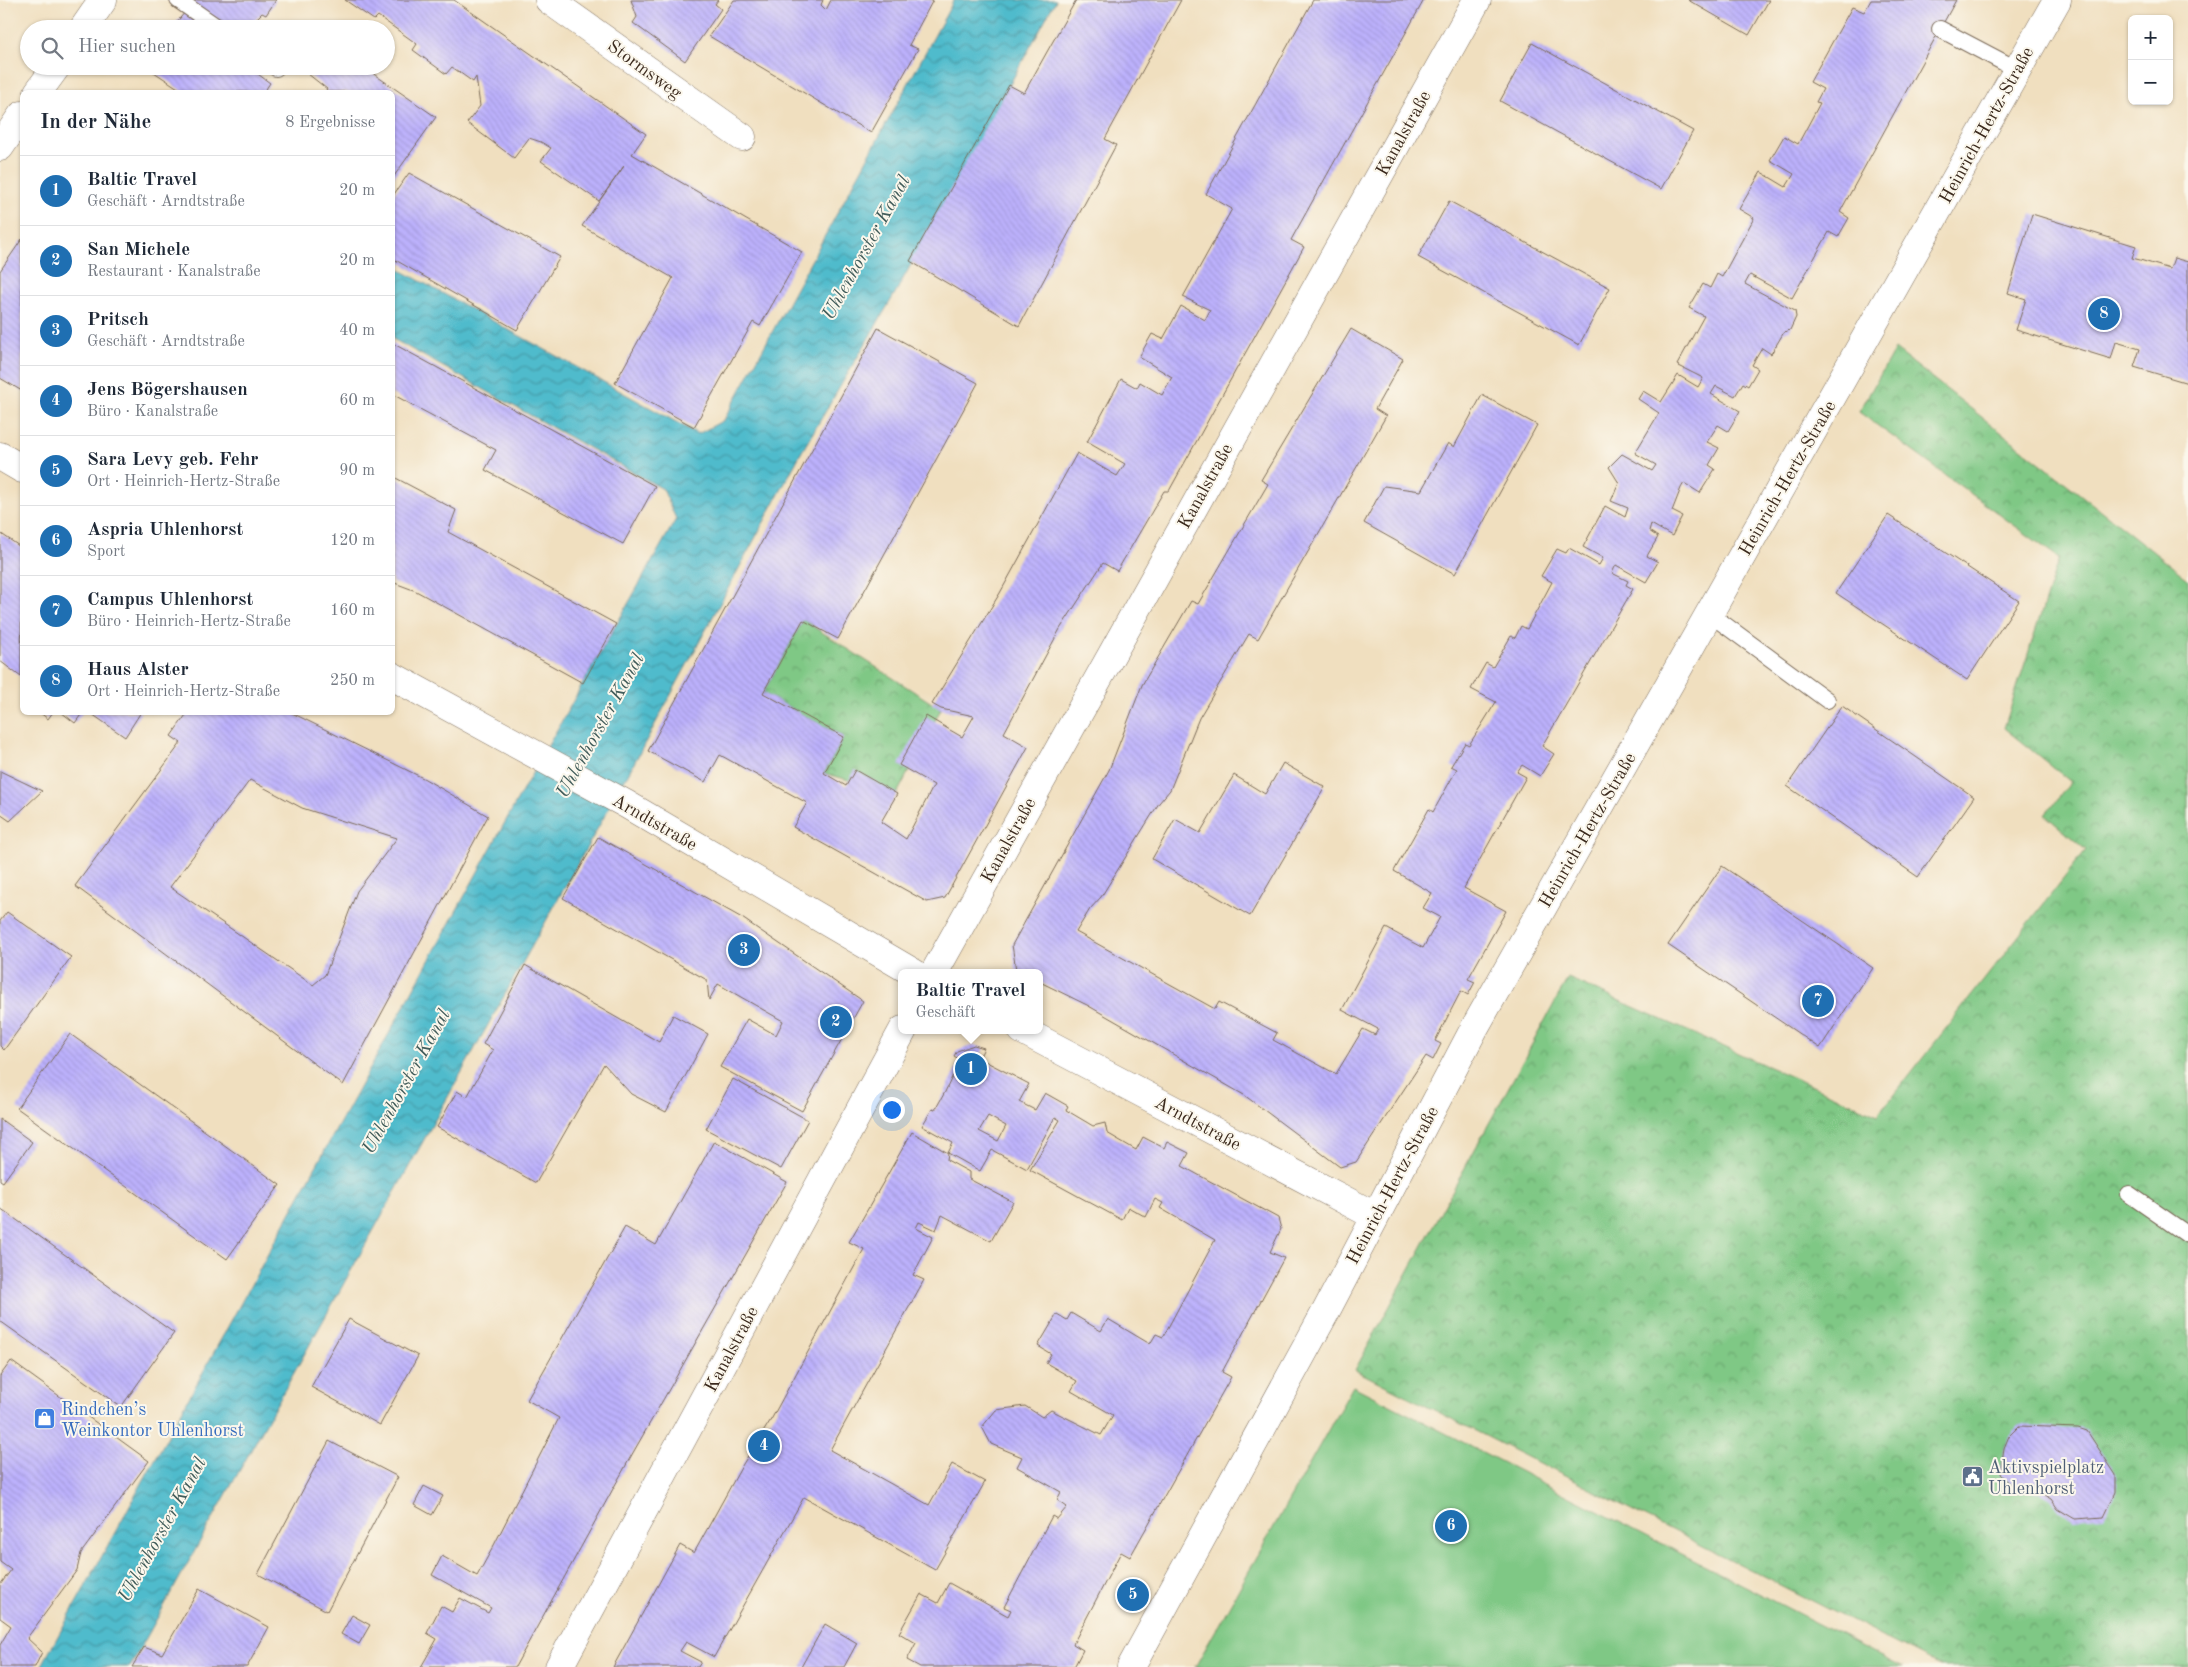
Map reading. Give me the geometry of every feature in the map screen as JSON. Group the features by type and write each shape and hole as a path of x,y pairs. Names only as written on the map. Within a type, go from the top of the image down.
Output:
{"street":[{"path":"89,20 103,0"},
{"name":"Stormsweg","path":"549,0 742,137"},
{"name":"Kanalstraße","path":"936,969 1477,0"},
{"name":"Heinrich-Hertz-Straße","path":"1131,1667 1325,1313 1475,1027 2057,0"},
{"path":"39,90 50,75"},
{"path":"0,147 20,118"},
{"path":"0,456 20,467"},
{"name":"Arndtstraße","path":"395,678 626,804 907,969"},
{"name":"Kanalstraße","path":"559,1667 901,1034"},
{"name":"Arndtstraße","path":"1030,1034 1375,1216"}],"lane":[{"path":"178,0 207,20"},
{"path":"1940,30 2018,70"},
{"path":"1710,614 1827,700"},
{"path":"2129,1194 2188,1235"}],"green space":[{"path":"1895,349 2188,579 2188,1667 1942,1667 1355,1370 1568,978 1878,1115 2086,850 2045,815 2071,782 2004,728 2059,558 1859,412"},
{"path":"803,620 941,709 897,794 824,773 844,737 763,693"},
{"path":"1353,1386 1903,1667 1195,1667"}],"water":[{"name":"Uhlenhorster Kanal","path":"954,0 1056,0 897,290 801,453 638,756 130,1667 41,1667 520,795 676,519 663,489 395,340 395,267 698,434 724,420"}],"building":[{"path":"195,0 276,0 266,15 262,13 255,20 178,20"},
{"path":"345,0 454,0 646,134 632,154 802,252 760,326 753,322 694,427 615,383 673,278 582,226 624,166 599,201 541,161 551,148 541,142 529,138 514,158 467,123 480,106 476,77 473,82 452,67 446,74 413,50 417,44 395,28 395,20 384,20 378,16 374,20"},
{"path":"631,0 718,0 715,4 721,9 685,61 633,23 637,17"},
{"path":"734,0 823,0 821,5 826,10 831,0 933,0 909,45 918,49 871,133 709,36"},
{"path":"1076,0 1181,0 1105,139 1116,145 1019,326 910,261 1009,85 1024,93"},
{"path":"1313,0 1424,0 1291,240 1304,247 1169,491 1164,491 1117,571 1103,563 1060,629 1004,733 1028,747 945,898 927,902 793,827 807,803 720,755 705,782 648,751 878,328 978,383 838,639 803,620 763,693 844,737 824,773 846,786 855,770 897,794 881,822 906,839 934,785 899,765 926,716 962,737 974,716 941,709 932,704 1000,593 1077,453 1117,476 1125,464 1087,442 1121,379 1137,388 1140,382 1162,395 1172,377 1139,357 1152,334 1163,339 1181,306 1205,320 1210,310 1183,297 1232,209 1206,194"},
{"path":"1688,0 1769,0 1749,35"},
{"path":"1871,0 1956,0 1840,212 1849,218 1838,237 1829,232 1792,298 1750,275 1745,284 1795,311 1796,317 1790,330 1784,332 1771,354 1762,348 1752,365 1758,369 1748,386 1743,383 1735,396 1716,386 1711,394 1740,411 1728,431 1718,425 1707,442 1719,448 1709,465 1715,469 1700,493 1684,483 1681,488 1672,511 1682,516 1672,536 1651,524 1649,531 1658,537 1647,556 1658,562 1646,582 1616,565 1612,573 1628,581 1626,585 1633,589 1542,746 1554,754 1540,776 1522,765 1517,772 1526,777 1464,888 1506,911 1468,979 1475,982 1468,995 1461,991 1435,1041 1441,1044 1433,1060 1426,1056 1356,1162 1340,1167 1244,1095 1087,1005 1043,983 1043,969 1016,969 1012,945 1109,770 1142,685 1191,601 1198,604 1268,484 1261,480 1351,329 1403,359 1375,409 1386,416 1258,639 1249,634 1199,718 1170,790 1159,803 1101,897 1090,909 1076,932 1215,1009 1219,1002 1277,1033 1273,1040 1336,1074 1363,1029 1375,1035 1378,1029 1342,1010 1386,928 1423,948 1440,917 1423,908 1432,893 1394,871 1429,809 1433,812 1457,769 1451,766 1465,743 1469,745 1496,702 1471,689 1486,663 1493,667 1511,636 1515,638 1521,626 1527,629 1552,582 1541,576 1557,549 1566,553 1569,548 1599,565 1603,558 1583,547 1605,506 1625,517 1628,508 1611,501 1619,483 1609,467 1622,454 1652,471 1656,465 1635,453 1659,413 1638,399 1643,391 1661,402 1678,375 1698,387 1703,378 1677,365 1704,316 1689,308 1703,284 1710,288 1717,274 1722,277 1754,218 1739,209 1761,172 1786,187 1794,174 1770,160 1784,136 1798,144 1820,103 1816,102 1823,89 1810,82 1852,7 1864,12"},
{"path":"1532,43 1693,131 1661,189 1500,101"},
{"path":"158,75 259,75 270,83 265,90 181,90"},
{"path":"309,75 375,75 436,117 395,175 395,90 327,89"},
{"path":"409,173 560,257 517,330 395,260 395,193"},
{"path":"1449,201 1610,288 1579,345 1418,257"},
{"path":"2032,214 2136,246 2132,258 2170,269 2174,258 2188,262 2188,383 2134,367 2140,349 2116,342 2111,359 2016,330 2026,299 2008,293"},
{"path":"20,242 20,390 0,378 0,271"},
{"path":"395,345 655,486 623,544 485,470 496,450 395,396"},
{"path":"1482,395 1537,425 1455,574 1364,523 1384,486 1421,491 1448,443 1454,447"},
{"path":"395,478 456,510 448,532 616,624 583,683 416,591 395,583"},
{"path":"1888,515 2019,601 1967,680 1836,593"},
{"path":"0,533 20,547 20,676 0,661"},
{"path":"1842,706 1974,797 1918,877 1787,786"},
{"path":"43,715 51,715 48,719"},
{"path":"65,715 81,715 75,723"},
{"path":"93,715 139,715 125,737"},
{"path":"186,715 296,715 425,779 488,816 343,1085 75,886 181,743 171,736","holes":["250,780 302,808 397,838 357,891 325,975 313,985 170,887"]},
{"path":"1283,763 1325,787 1250,916 1152,859 1175,819 1200,833 1234,775 1265,794"},
{"path":"0,771 42,791 10,821 0,814"},
{"path":"598,837 742,918 863,1001 802,1111 720,1067 747,1019 776,1035 783,1021 718,984 709,1000 707,980 563,898"},
{"path":"1722,866 1873,968 1820,1048 1668,945"},
{"path":"7,912 71,957 4,1050 0,1046 0,921"},
{"path":"525,965 659,1042 673,1015 708,1034 666,1112 631,1094 604,1064 536,1183 437,1127 457,1091 467,1097 493,1050 483,1044"},
{"path":"70,1034 280,1185 227,1259 17,1108"},
{"path":"974,1045 984,1048 979,1058 1029,1084 1019,1102 1035,1110 1045,1093 1068,1106 1066,1110 1093,1126 1105,1123 1107,1133 1136,1150 1143,1137 1164,1148 1167,1142 1189,1153 1182,1166 1278,1218 1281,1229 1270,1252 1284,1258 1222,1372 1231,1377 1130,1557 1121,1552 1073,1644 1083,1650 1074,1667 920,1667 907,1660 916,1643 899,1633 921,1594 938,1603 949,1583 1008,1616 1011,1610 1004,1607 1052,1516 1057,1519 1067,1507 1057,1500 1061,1492 1017,1467 1022,1457 991,1444 982,1427 996,1410 1025,1406 1042,1417 1051,1410 1101,1435 1113,1415 1071,1391 1077,1381 1046,1363 1051,1354 1038,1346 1057,1314 1067,1320 1071,1313 1101,1331 1108,1319 1150,1344 1156,1334 1163,1337 1215,1240 1160,1208 1163,1203 1155,1199 1146,1217 1128,1207 1122,1220 1030,1170 1060,1120 1055,1117 1027,1169 992,1150 980,1171 948,1153 953,1143 922,1126 932,1109 935,1110 960,1060 954,1056 957,1051","holes":["988,1116 1006,1126 998,1141 979,1131"]},
{"path":"733,1079 808,1120 781,1169 706,1129"},
{"path":"0,1119 32,1142 3,1182 0,1180"},
{"path":"912,1132 948,1153 947,1160 969,1172 969,1179 1013,1202 991,1241 942,1215 936,1230 919,1222 916,1228 933,1237 913,1275 924,1280 830,1450 929,1505 952,1464 985,1482 935,1570 804,1497 714,1657 686,1642 680,1651 701,1662 698,1667 613,1667 680,1545 694,1553 743,1464 772,1418 864,1249 849,1242"},
{"path":"714,1141 787,1182 630,1458 515,1667 421,1667 437,1639 427,1633 441,1606 452,1612 460,1598 488,1613 491,1608 432,1575 442,1556 477,1576 492,1549 559,1418 527,1400 625,1227 656,1245"},
{"path":"0,1208 174,1333 121,1407 0,1321"},
{"path":"349,1319 418,1356 380,1425 311,1387"},
{"name":"Rindchen’s Weinkontor Uhlenhorst","path":"11,1361 149,1461 81,1553 77,1570 27,1638 42,1652 35,1667 0,1667 0,1645 11,1626 0,1618 0,1585 11,1570 0,1562 0,1376"},
{"path":"2019,1426 2078,1428 2087,1431 2116,1475 2116,1492 2104,1517 2075,1519 2058,1509 2051,1499 2039,1492 2018,1491 2000,1474 2004,1448 2009,1436"},
{"path":"329,1441 398,1477 327,1611 258,1574"},
{"path":"424,1486 443,1496 432,1515 414,1505"},
{"path":"199,1589 269,1627 247,1667 132,1667 144,1647 162,1654"},
{"path":"352,1615 370,1625 359,1644 341,1634"},
{"path":"825,1624 857,1643 844,1667 801,1667"}],"place":[{"name":"Haus Alster","path":"2104,314"},
{"name":"Pritsch","path":"744,950"},
{"name":"Campus Uhlenhorst","path":"1818,1001"},
{"name":"San Michele","path":"836,1022"},
{"name":"Baltic Travel","path":"971,1069"},
{"name":"Rindchen’s Weinkontor Uhlenhorst","path":"45,1419"},
{"name":"Jens Bögershausen","path":"764,1446"},
{"name":"Aktivspielplatz Uhlenhorst","path":"1972,1477"},
{"name":"Aspria Uhlenhorst","path":"1451,1526"},
{"name":"Sara Levy geb. Fehr","path":"1133,1595"}]}
